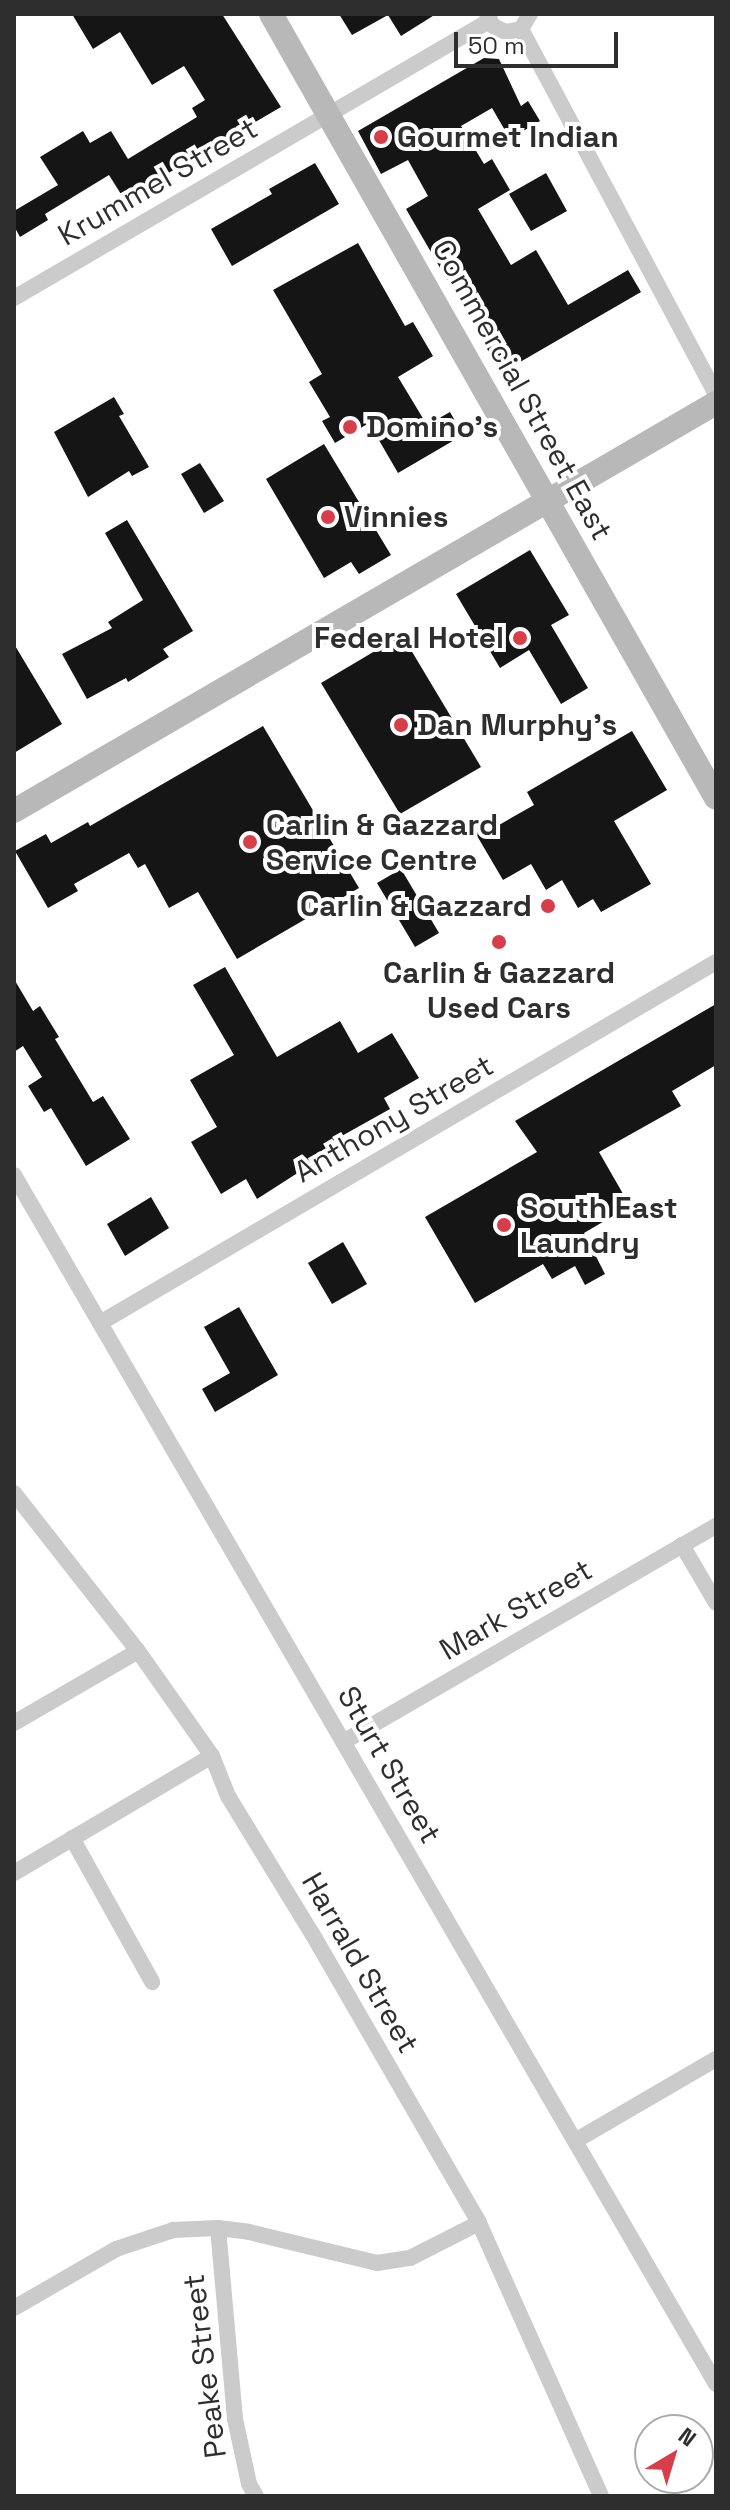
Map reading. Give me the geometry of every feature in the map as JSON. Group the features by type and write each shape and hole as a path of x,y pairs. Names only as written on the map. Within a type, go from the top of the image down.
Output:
{"street":[{"name":"Commercial Street East","path":"271,14 716,798"},
{"path":"521,29 530,14"},
{"name":"Krummel Street","path":"14,298 488,17"},
{"path":"488,17 499,30 521,29"},
{"path":"521,29 716,394"},
{"path":"14,811 716,403"},
{"name":"Anthony Street","path":"100,1323 716,962"},
{"name":"Sturt Street","path":"14,1175 716,2384"},
{"name":"Harrald Street","path":"14,1493 138,1651 212,1756 228,1796 313,1935 479,2223 601,2496"},
{"name":"Mark Street","path":"343,1742 716,1526"},
{"path":"682,1545 716,1603"},
{"path":"14,1723 138,1651"},
{"path":"14,1873 212,1756"},
{"path":"72,1838 152,1982"},
{"path":"575,2141 716,2059"},
{"path":"14,2308 116,2249 173,2230 218,2228 249,2232 377,2263 410,2258 479,2223"},
{"name":"Peake Street","path":"218,2228 235,2419 249,2484 256,2496"}],"building":[{"path":"72,14 222,14 281,107 124,199 109,175 45,214 48,220 20,237 14,226 14,211 58,185 40,157 83,131 90,143 111,131 128,159 197,117 192,108 205,100 184,66 152,85 120,32 93,49"},
{"path":"339,14 436,14 401,36 388,15 352,35"},
{"path":"484,58 499,59 521,106 528,101 540,121 510,139 492,108 461,126 484,164 492,159 510,190 478,209 511,265 536,250 568,305 628,270 641,292 501,373 406,209 428,196 408,160 381,174 358,131"},
{"path":"315,163 339,204 232,266 211,229 272,194 269,189"},
{"path":"546,173 567,211 531,231 509,194"},
{"path":"358,243 405,326 413,322 433,356 398,377 427,425 450,412 463,435 398,473 369,423 335,443 322,421 330,417 309,382 322,374 273,290"},
{"path":"114,397 124,414 119,416 149,467 132,476 129,471 88,497 54,432"},
{"name":"Vinnies","path":"324,444 391,555 359,574 351,562 324,578 266,479"},
{"path":"200,463 224,501 204,513 181,474"},
{"path":"127,520 193,631 163,649 169,657 128,682 126,678 87,699 62,654 112,628 108,622 143,600 105,533"},
{"name":"Federal Hotel","path":"530,550 569,615 551,625 588,688 561,704 529,650 500,668 456,594"},
{"name":"Dan Murphy's","path":"402,635 481,767 400,814 321,683"},
{"path":"14,644 62,724 14,753"},
{"name":"Carlin & Gazzard Service Centre","path":"263,726 359,888 237,959 198,892 169,908 145,864 138,868 129,853 74,884 78,891 48,908 15,851 46,834 51,843 88,822 90,826"},
{"path":"632,731 667,790 614,821 651,884 601,912 593,899 578,908 562,880 546,890 531,864 503,880 473,829 494,817 499,825 534,805 527,792"},
{"path":"401,869 439,933 415,947 377,883"},
{"path":"225,967 277,1057 340,1021 358,1053 392,1033 419,1078 384,1098 390,1109 331,1142 335,1149 257,1199 246,1179 221,1194 191,1142 217,1127 190,1080 234,1055 193,985"},
{"path":"14,979 33,1011 40,1006 59,1037 55,1039 93,1102 103,1096 130,1139 86,1166 51,1108 44,1112 28,1086 42,1077 23,1046 14,1052"},
{"path":"716,1004 716,1065 672,1091 681,1106 599,1152 630,1206 584,1233 605,1274 585,1285 575,1266 552,1279 543,1264 475,1303 425,1217 537,1152 515,1121"},
{"path":"151,1197 169,1228 125,1256 107,1224"},
{"path":"343,1242 367,1284 332,1304 308,1263"},
{"path":"239,1307 278,1375 215,1412 202,1389 230,1373 204,1327"}],"place":[{"name":"Gourmet Indian","path":"381,137"},
{"name":"Domino's","path":"350,427"},
{"name":"Vinnies","path":"328,517"},
{"name":"Federal Hotel","path":"520,638"},
{"name":"Dan Murphy's","path":"401,725"},
{"name":"Carlin & Gazzard Service Centre","path":"250,842"},
{"name":"Carlin & Gazzard","path":"548,906"},
{"name":"Carlin & Gazzard Used Cars","path":"499,942"},
{"name":"South East Laundry","path":"504,1225"}]}
